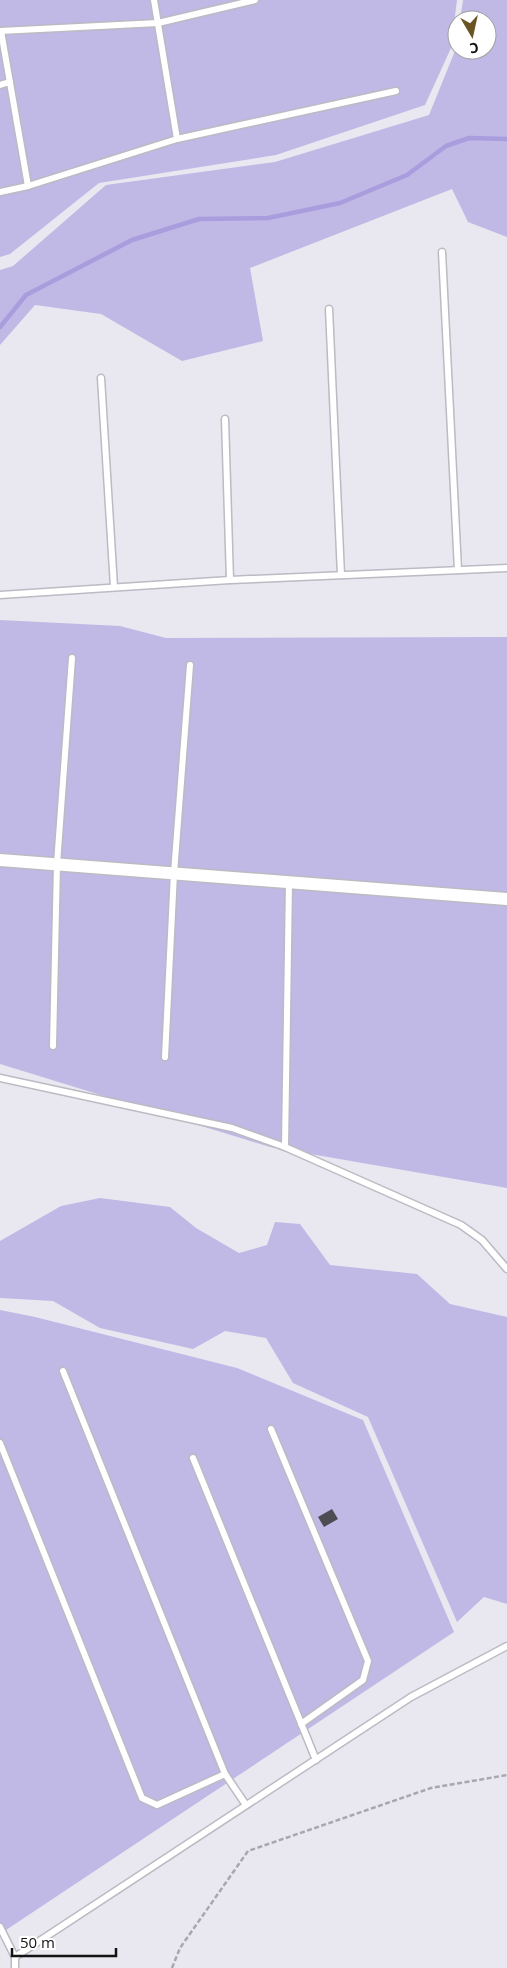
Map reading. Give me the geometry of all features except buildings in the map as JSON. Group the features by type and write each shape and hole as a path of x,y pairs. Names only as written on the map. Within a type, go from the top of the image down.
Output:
{"street":[{"path":"0,860 507,899"}],"lane":[{"path":"154,0 177,139"},
{"path":"28,186 1,31 158,23 255,0"},
{"path":"0,85 10,82"},
{"path":"0,192 28,186 177,139 396,91"},
{"path":"442,252 458,570"},
{"path":"329,309 341,575"},
{"path":"101,378 114,587"},
{"path":"225,419 230,580"},
{"path":"0,594 230,580 507,568"},
{"path":"53,1046 57,864 72,658"},
{"path":"165,1057 174,873 190,665"},
{"path":"285,1147 289,882"},
{"path":"0,1078 232,1128 285,1147 462,1225 482,1240 507,1269"},
{"path":"63,1370 225,1774 246,1805"},
{"path":"271,1429 368,1661 363,1680 301,1724"},
{"path":"0,1443 142,1798 156,1806 225,1774"},
{"path":"193,1458 316,1760"},
{"path":"15,1957 411,1697 507,1646"},
{"path":"0,1927 15,1957 15,1968"}],"path":[{"path":"172,1968 180,1948 248,1851 431,1788 507,1775"}],"shaded area":[{"path":"0,0 457,0 456,10 447,10 447,57 425,105 276,155 99,183 10,254 0,257"},
{"path":"463,0 507,0 507,237 468,222 452,189 250,268 263,341 182,361 101,314 35,305 0,345 0,270 13,266 106,185 275,162 429,115 451,60 497,60 497,10 462,10"},
{"path":"0,620 120,626 166,638 507,637 507,1188 270,1147 0,1064"},
{"path":"100,1198 170,1207 196,1228 239,1253 267,1245 275,1222 300,1224 330,1265 417,1274 450,1304 507,1317 507,1604 484,1597 457,1622 368,1417 293,1383 266,1338 225,1331 193,1349 100,1328 53,1301 0,1298 0,1241 61,1206"},
{"path":"0,1310 35,1317 237,1368 363,1420 454,1632 0,1934"}],"waterway":[{"path":"0,327 26,295 132,240 199,219 268,218 340,203 407,175 446,146 469,138 507,139"}]}
